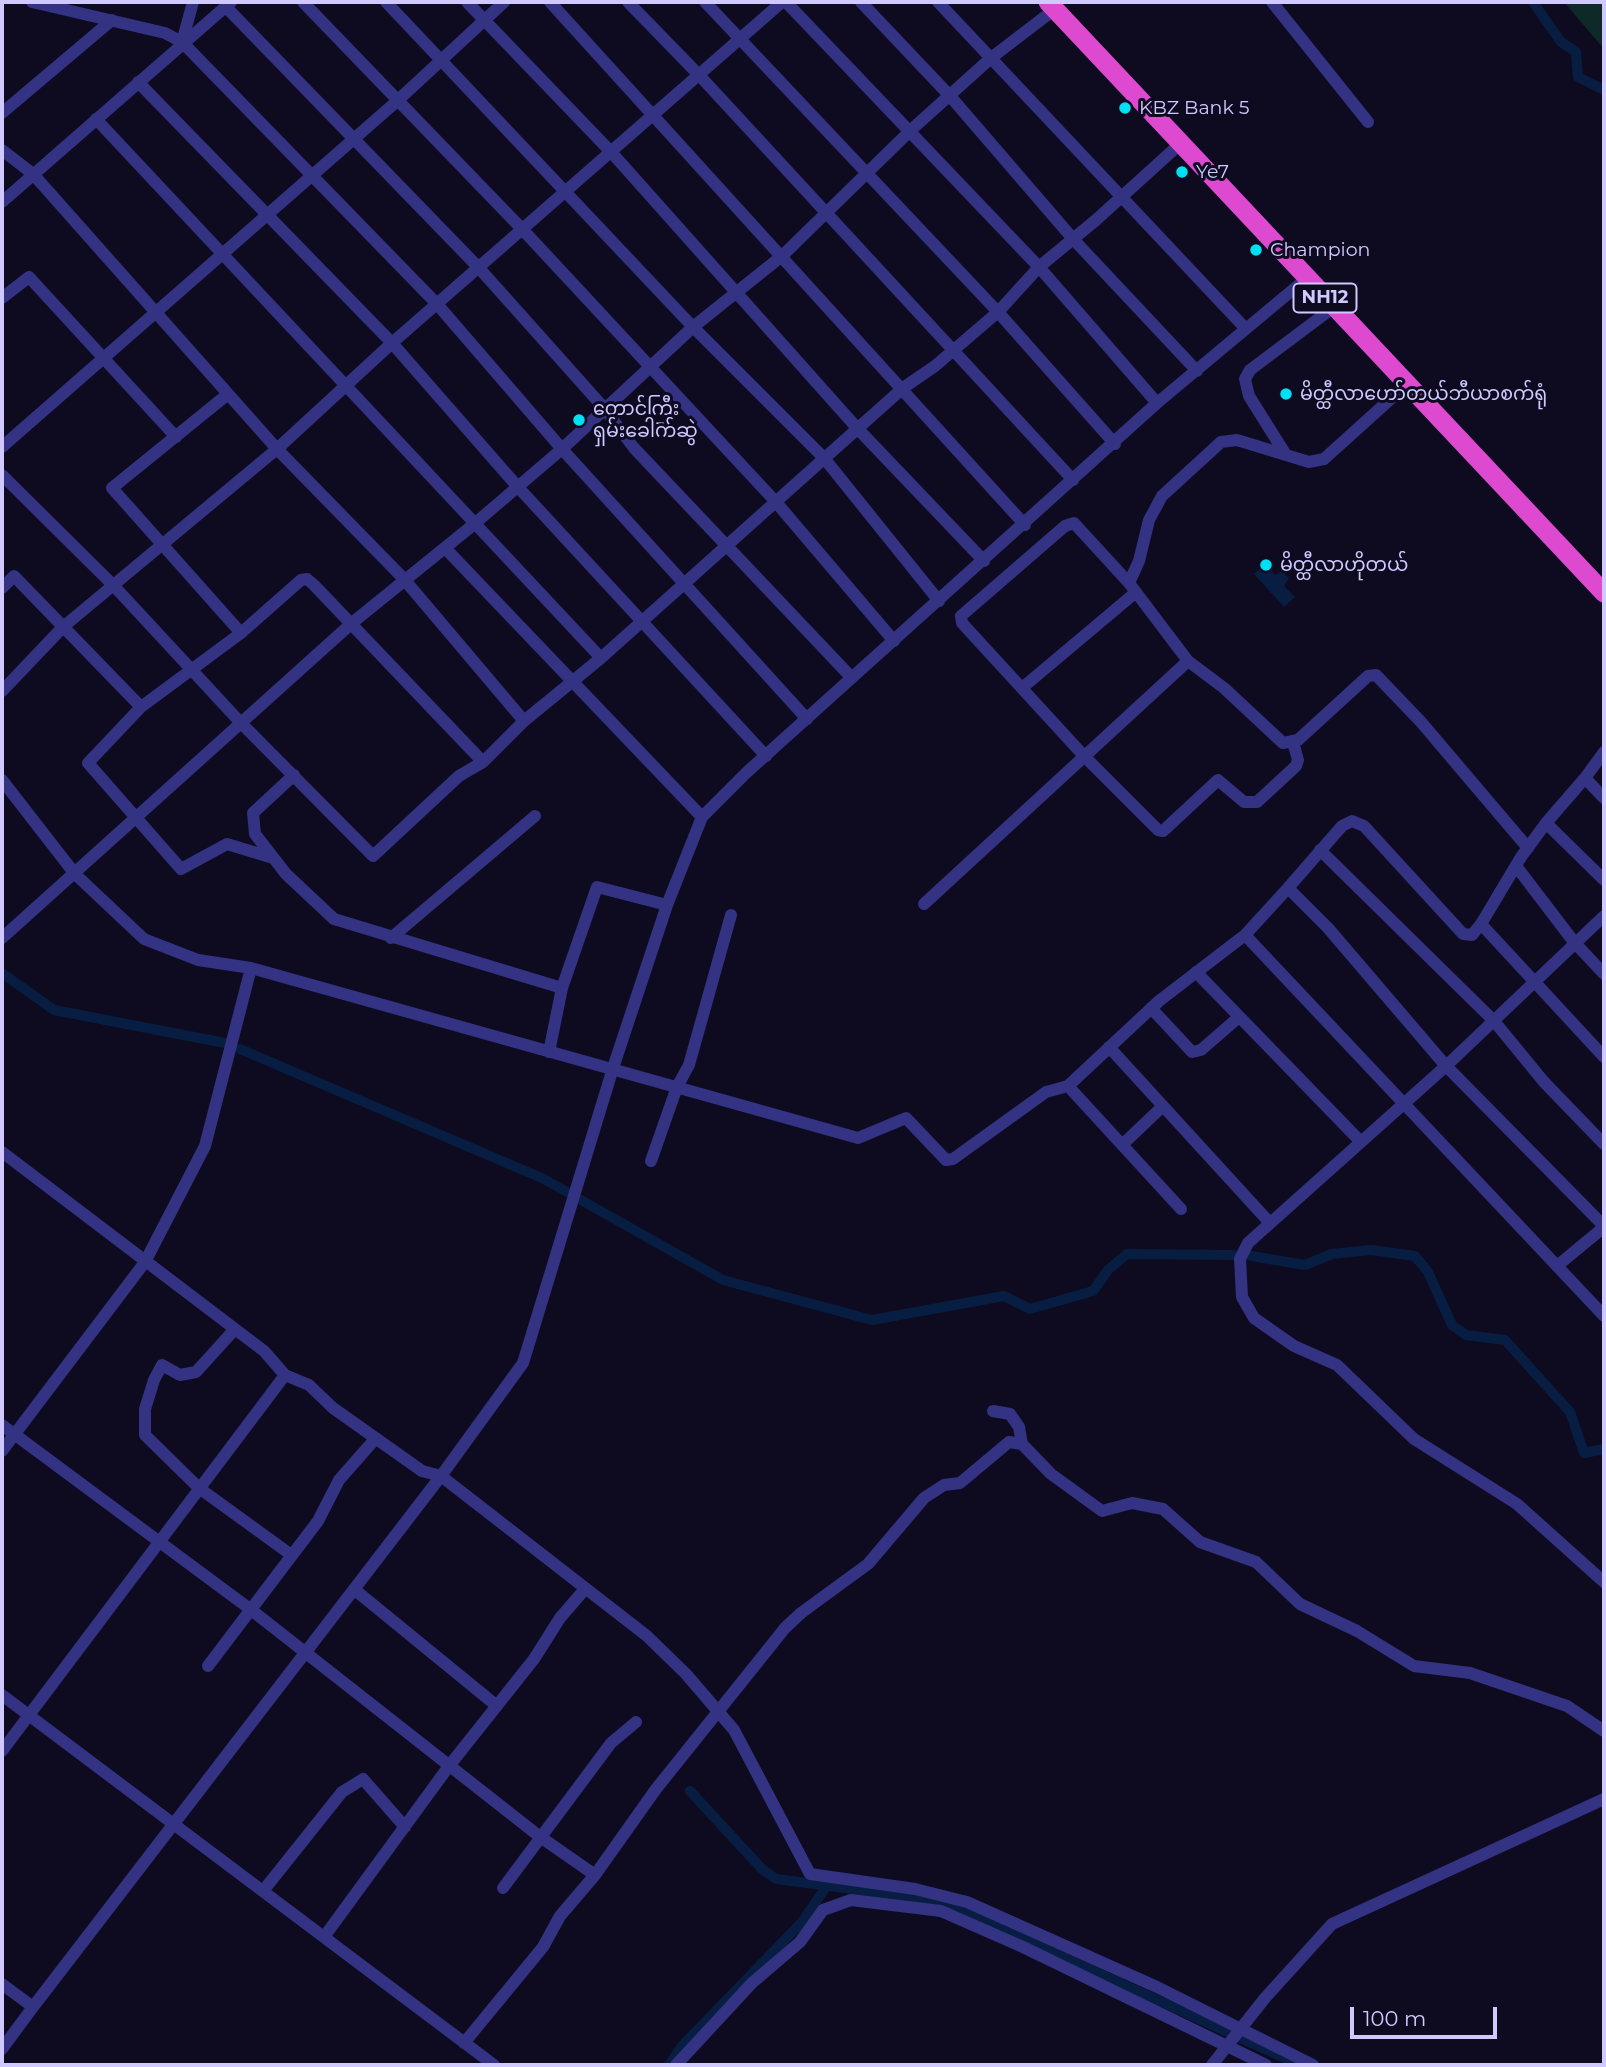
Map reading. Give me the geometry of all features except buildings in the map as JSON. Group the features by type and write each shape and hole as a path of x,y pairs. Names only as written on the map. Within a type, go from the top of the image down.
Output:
{"highway":[{"name":"NH12","path":"1051,6 1604,593"}],"street":[{"path":"32,2 165,33 182,42 437,304 562,449 685,581 807,719"},
{"path":"182,42 193,2"},
{"path":"303,2 396,102 523,230 775,500 894,641"},
{"path":"386,2 568,191 693,327 824,458 939,601"},
{"path":"467,2 612,153 736,296 984,561"},
{"path":"2,447 396,102 504,2"},
{"path":"550,2 903,388 1024,525"},
{"path":"628,2 699,75 1073,480"},
{"path":"705,2 998,312 1115,444"},
{"path":"2,691 63,627 277,449 392,343 784,2 911,130 1039,267 1157,403"},
{"path":"862,2 950,96 1074,240 1197,371"},
{"path":"938,2 1245,328"},
{"path":"1272,2 1368,122"},
{"path":"2,202 182,42 229,4 352,139 479,268 604,408 634,448 852,678"},
{"path":"2,938 403,578 473,525 562,449 693,327 736,296 782,256 911,130 1051,6"},
{"path":"2,113 112,20"},
{"path":"138,82 266,217 392,343 517,486 766,756"},
{"path":"96,119 221,255 347,384 473,525 601,658"},
{"path":"2,475 114,586 194,669 240,722 373,856 459,776 483,762 524,721 601,658 640,620 903,388 954,351 998,312 1039,267 1074,240 1181,143"},
{"path":"2,150 33,174 277,449 403,578 524,721"},
{"path":"2,298 29,277 176,437"},
{"path":"2,2049 355,1590 523,1363 613,1068 667,905 702,817 1157,403 1307,278"},
{"path":"1286,455 1249,396 1245,379 1250,370 1334,307"},
{"path":"1022,688 1132,588 1149,520 1161,496 1221,442 1237,440 1314,463 1324,459 1406,385"},
{"path":"228,394 112,488 241,634"},
{"path":"1293,743 1298,760 1296,766 1257,802 1244,802 1218,780 1163,831 1151,826 1084,756 962,622 961,616 1070,522 1132,588 1188,661 1224,688 1283,743 1293,743 1368,676 1376,674 1421,722 1528,848"},
{"path":"445,548 571,683 702,817"},
{"path":"2,588 14,576 141,707"},
{"path":"273,858 227,844 181,869 88,763 141,707 241,634 301,580 307,579 352,623 483,762"},
{"path":"924,904 1188,661"},
{"path":"2,780 75,874 144,939 198,960 251,968 858,1138 906,1118 946,1160 953,1159 1046,1092 1068,1086 1150,1008 1245,935 1342,826 1352,821 1364,826 1462,934 1472,935 1546,823 1604,752"},
{"path":"294,775 253,813 255,834 286,874 334,919 562,988"},
{"path":"1585,778 1604,798"},
{"path":"391,938 535,816"},
{"path":"1546,823 1604,880"},
{"path":"1321,850 1494,1021 1544,1082 1604,1144"},
{"path":"1516,866 1574,942 1604,974"},
{"path":"550,1052 562,988 597,887 667,905"},
{"path":"1288,888 1328,928 1446,1066 1604,1227 1557,1266"},
{"path":"650,1161 677,1087 689,1065 731,915"},
{"path":"1604,916 1446,1066 1248,1243 1240,1259 1242,1297 1254,1318 1294,1346 1336,1365 1414,1439 1517,1504 1604,1582"},
{"path":"1481,924 1604,1057"},
{"path":"1245,935 1604,1316"},
{"path":"2,1451 145,1262 205,1146 251,968"},
{"path":"1196,972 1360,1141"},
{"path":"1150,1008 1188,1048 1197,1052 1238,1017"},
{"path":"1109,1047 1270,1223"},
{"path":"1068,1086 1181,1209"},
{"path":"1122,1145 1163,1106"},
{"path":"2,1152 264,1351 285,1375 309,1385 333,1408 422,1471 441,1476 647,1636 721,1712 757,1768 810,1874 915,1889 967,1902 1312,2065"},
{"path":"235,1329 196,1372 180,1375 162,1365 145,1409 145,1435 199,1488 290,1555"},
{"path":"2,1751 285,1375"},
{"path":"993,1410 1010,1414 1019,1427 1022,1444 1051,1474 1102,1511 1132,1503 1163,1509 1200,1542 1256,1563 1300,1604 1357,1631 1414,1666 1470,1672 1567,1706 1604,1731"},
{"path":"2,1425 157,1543 250,1609 449,1766 595,1875"},
{"path":"208,1666 318,1521 340,1480 376,1438"},
{"path":"464,2043 543,1947 560,1916 595,1875 656,1789 721,1712 785,1628 801,1612 868,1564 924,1498 944,1485 960,1483 1009,1442 1022,1444"},
{"path":"324,1937 449,1766 534,1659 560,1618 585,1589"},
{"path":"355,1590 497,1706"},
{"path":"2,1695 494,2065"},
{"path":"503,1888 611,1743 636,1722"},
{"path":"263,1891 342,1792 363,1779 405,1827"},
{"path":"1212,2065 1239,2029 1332,1924 1604,1799"},
{"path":"676,2065 752,1983 800,1942 822,1910 851,1900 941,1911 1023,1947 1266,2065"},
{"path":"2,1984 33,2007"}],"green space":[{"path":"1564,2 1604,2 1604,49"}],"water":[{"path":"1265,564 1275,575 1282,571 1289,578 1284,586 1295,597 1284,607 1254,574"}],"waterway":[{"path":"1533,2 1561,42 1576,52 1578,77 1604,90"},
{"path":"2,973 54,1010 225,1043"},
{"path":"240,1049 544,1179 567,1192"},
{"path":"581,1200 723,1280 872,1320 1004,1296 1030,1309 1093,1291 1108,1270 1127,1254 1234,1255"},
{"path":"1251,1256 1305,1265 1332,1254 1371,1250 1415,1256 1428,1272 1452,1325 1466,1335 1505,1340 1570,1412 1584,1453 1604,1449"},
{"path":"690,1791 762,1869 776,1879 938,1900 1300,2065"},
{"path":"669,2065 682,2046 802,1922 826,1887"}],"place":[{"name":"KBZ Bank 5","path":"1125,108"},
{"name":"Ye7","path":"1182,172"},
{"name":"Champion","path":"1256,250"},
{"name":"မိတ္ထီလာဟော်တယ်ဘီယာစက်ရုံ","path":"1286,394"},
{"name":"တောင်ကြီး ရှမ်းခေါက်ဆွဲ","path":"579,420"},
{"name":"မိတ္ထီလာဟိုတယ်","path":"1266,565"}]}
